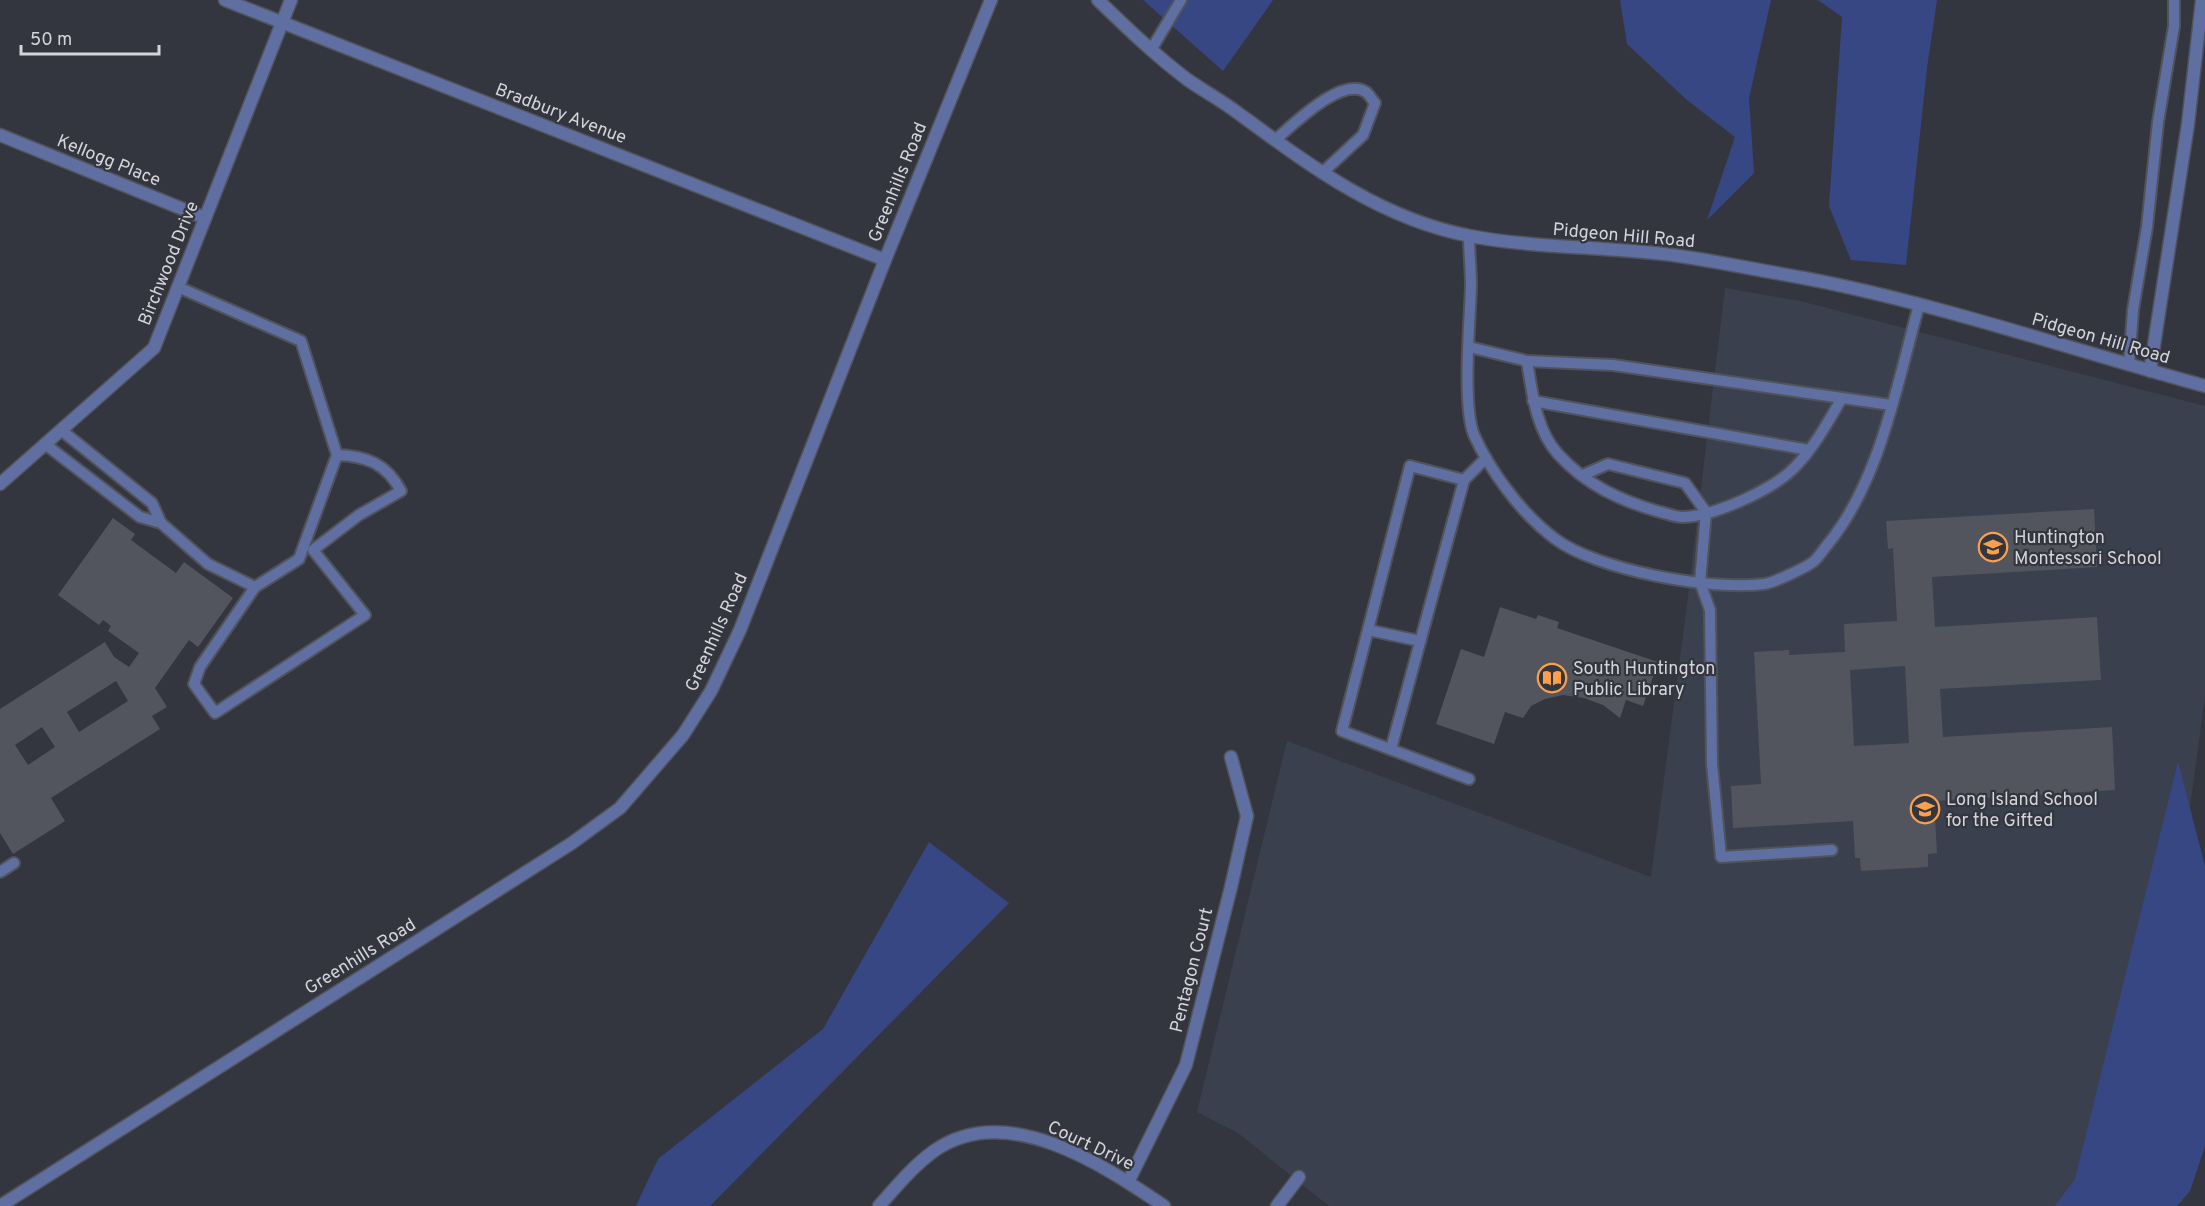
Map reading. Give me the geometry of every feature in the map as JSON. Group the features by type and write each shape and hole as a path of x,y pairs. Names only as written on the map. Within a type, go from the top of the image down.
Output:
{"street":[{"name":"Bradbury Avenue","path":"225,0 885,260"},
{"name":"Birchwood Drive","path":"0,484 154,348 284,23 291,0"},
{"name":"Greenhills Road","path":"0,1206 572,843 620,808 683,735 711,691 740,630 885,260 991,0"},
{"name":"Pidgeon Hill Road","path":"1098,0 1151,50 1322,173 1375,204 1469,236 1556,247 1678,256 1808,279 1919,305 2205,386"},
{"path":"2150,371 2188,124 2202,0"},
{"name":"Kellogg Place","path":"0,135 205,218"},
{"name":"Pentagon Court","path":"1128,1182 1186,1065 1231,887 1247,816 1231,757"},
{"name":"Court Drive","path":"879,1206 914,1168 935,1150 964,1137 995,1131 1034,1138 1078,1155 1128,1182 1164,1206"},
{"path":"1277,1206 1299,1177"}],"lane":[{"path":"1151,50 1181,0"},
{"path":"2129,365 2133,310 2147,227 2158,122 2174,26 2174,0"},
{"path":"1275,140 1325,99 1350,89 1366,92 1375,103 1363,135 1322,173"},
{"path":"1469,236 1468,388 1473,432 1492,470 1554,538 1597,560 1667,578 1700,582 1765,584 1813,562 1841,527 1865,486 1919,305"},
{"path":"177,287 300,341 337,455 299,559 255,587 200,667 194,684 215,713 365,615 313,550 359,515 401,491 394,477 363,456 337,455"},
{"path":"1469,347 1527,361 1613,365 1891,405"},
{"path":"1527,361 1533,401 1543,429 1558,454 1600,490 1628,504 1682,517 1730,506 1760,493 1795,467 1809,450 1842,398"},
{"path":"1533,401 1809,450"},
{"path":"61,430 152,503 161,523 208,564 255,587"},
{"path":"45,444 140,517 161,523"},
{"path":"1391,749 1464,480 1486,458"},
{"path":"1583,475 1608,464 1685,483 1706,512 1700,582 1710,610 1712,764 1721,857 1832,850"},
{"path":"1464,480 1410,466 1342,730 1469,779"},
{"path":"1368,630 1420,642"},
{"path":"0,872 14,863"}],"shaded area":[{"path":"1143,0 1273,0 1223,71"},
{"path":"1620,0 1771,0 1749,98 1754,173 1707,220 1735,137 1687,100 1627,44"},
{"path":"1818,0 1937,0 1927,68 1906,265 1851,260 1829,206 1842,17"},
{"name":"Long Island School for the Gifted","path":"1725,288 1800,301 2205,406 2205,697 2143,1150 2104,1206 1329,1206 1238,1133 1197,1112 1287,741 1651,877 1686,613"},
{"path":"2178,762 2205,866 2205,1146 2190,1191 2177,1206 2055,1206 2075,1179"},
{"path":"929,842 1009,903 710,1206 636,1206 658,1159 823,1029"}],"building":[{"path":"2094,509 2097,567 1932,577 1935,627 2097,617 2101,680 1940,689 1943,737 2112,727 2115,790 1934,801 1937,853 1928,854 1928,867 1861,871 1860,858 1855,858 1853,821 1733,828 1731,786 1761,784 1754,652 1789,650 1789,655 1845,652 1844,624 1897,621 1893,548 1888,549 1886,521","holes":["1905,666 1909,743 1854,746 1850,670"]},
{"path":"113,518 135,534 131,540 176,573 184,562 233,598 198,647 189,640 155,688 167,707 152,716 160,729 51,798 65,821 13,854 0,833 0,709 105,642 114,657 129,667 139,653 108,631 111,626 103,620 99,625 58,595","holes":["116,681 128,701 79,732 67,712","42,727 55,747 28,765 15,745"]},
{"name":"South Huntington Public Library","path":"1500,607 1536,619 1538,615 1559,622 1557,628 1658,662 1643,706 1626,700 1620,718 1603,705 1584,698 1563,695 1545,699 1531,706 1523,718 1505,712 1494,744 1436,724 1461,649 1484,657"}],"place":[{"name":"Huntington Montessori School","path":"1993,547"},
{"name":"South Huntington Public Library","path":"1552,678"},
{"name":"Long Island School for the Gifted","path":"1925,809"}]}
